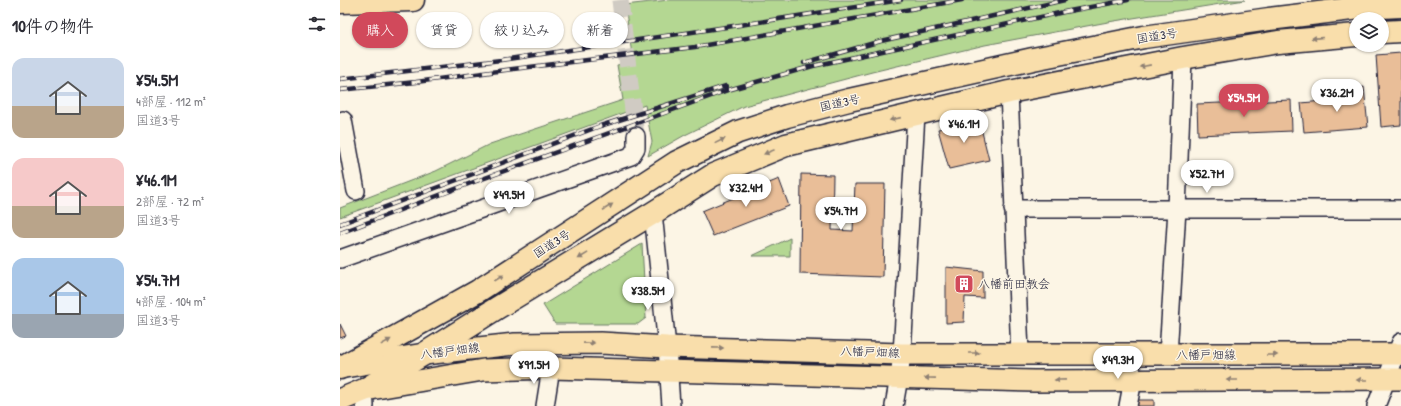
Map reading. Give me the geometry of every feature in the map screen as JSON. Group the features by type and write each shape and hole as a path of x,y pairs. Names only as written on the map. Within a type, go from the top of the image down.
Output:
{"highway":[{"path":"340,2 413,0"},
{"name":"国道3号","path":"340,368 478,291 678,162 738,132 787,116 849,100 1033,59 1137,39 1269,19 1353,9 1401,6"},
{"path":"1389,32 1401,31"},
{"path":"340,400 365,398 424,354 713,175 786,145 1009,92 1183,58 1278,42 1349,36"}],"main road":[{"name":"八幡戸畑線","path":"340,368 424,354 515,344 600,343 667,347 902,354 1020,353 1168,355 1399,350"},
{"name":"八幡戸畑線","path":"365,398 484,370 551,368 1034,381 1394,380"}],"street":[{"path":"1168,355 1177,209 1183,58"},
{"path":"1009,92 1020,353"},
{"path":"894,406 902,354 916,114"},
{"path":"343,120 356,191"},
{"path":"340,259 631,156 636,148 636,136"},
{"path":"1013,209 1401,209"},
{"path":"653,213 667,347 671,406"},
{"path":"1376,406 1394,380 1399,350"},
{"path":"1128,354 1133,380 1128,406"},
{"path":"545,406 551,368"}],"green space":[{"path":"668,0 1245,0 1108,22 985,45 872,72 744,106 685,135 648,156 652,142 645,105 340,217 340,208 436,171 490,144 623,100 617,65 633,62 628,26 628,12 626,12 625,5"},
{"path":"790,238 790,256 752,256"},
{"path":"642,244 646,318 638,324 555,324 543,305"}],"building":[{"path":"1401,53 1401,125 1381,127 1376,55"},
{"path":"1364,87 1368,127 1304,132 1301,103 1346,99 1345,89"},
{"path":"1291,100 1292,131 1198,135 1197,104"},
{"path":"979,120 989,160 949,169 938,129"},
{"path":"801,174 833,175 832,230 853,231 855,184 885,184 883,277 800,274"},
{"path":"779,179 789,206 713,236 702,211"},
{"name":"八幡前田教会","path":"946,267 983,271 983,298 965,297 964,322 946,323"},
{"path":"340,324 346,336 340,338"},
{"path":"1138,400 1154,400 1154,406 1137,406"}],"tunnel":[{"path":"620,0 636,136"}],"railway":[{"path":"340,79 501,60 901,0"},
{"path":"340,90 695,47 962,0"},
{"path":"804,63 881,41 1065,0"},
{"path":"340,233 471,183 728,90 813,66 1064,12 1128,0"},
{"path":"340,224 600,126 726,86"}],"place":[{"name":"八幡前田教会","path":"964,284"}]}
